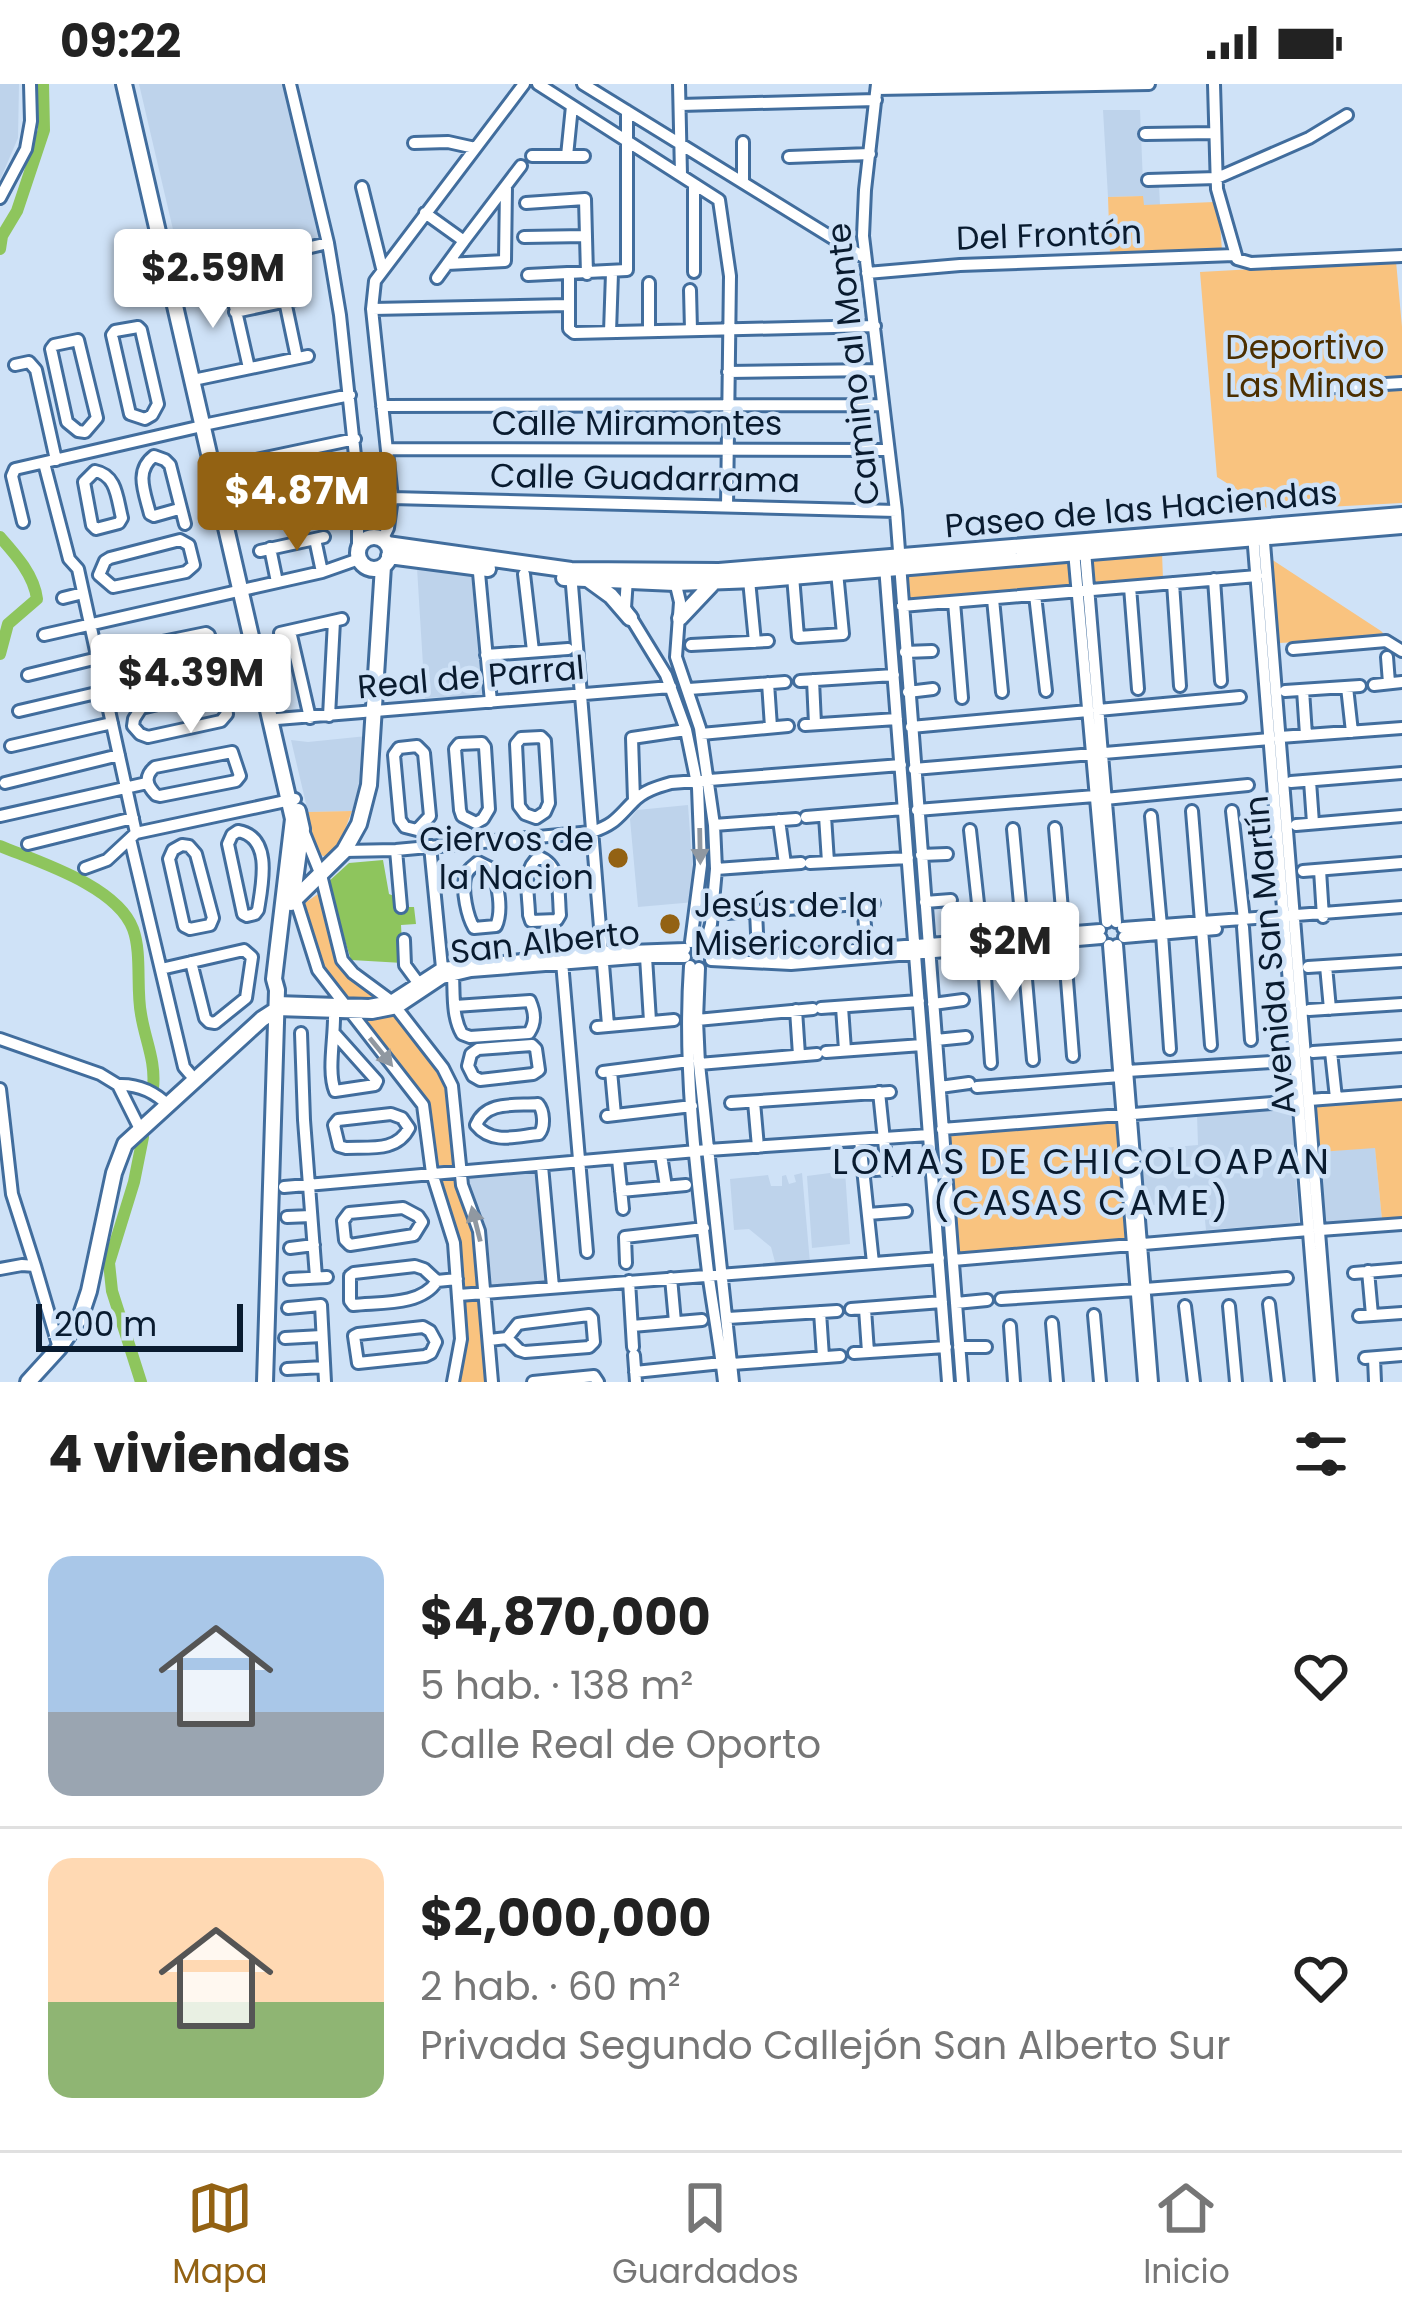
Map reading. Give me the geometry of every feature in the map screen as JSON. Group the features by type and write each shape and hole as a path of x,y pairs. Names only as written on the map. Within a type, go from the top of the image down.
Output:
{"main road":[{"path":"127,84 292,799"},
{"path":"172,279 205,425"},
{"name":"Paseo de las Haciendas","path":"892,562 1080,551 1402,514"},
{"name":"Paseo de las Haciendas","path":"892,562 1258,530 1402,526"},
{"path":"385,551 368,568 359,554 368,538 385,551 571,574 589,580 630,618"},
{"path":"290,896 321,875 344,851 359,824 369,784 385,551"},
{"path":"478,563 524,574 714,582 837,572 892,562"},
{"path":"675,577 892,562"},
{"path":"589,580 628,576"},
{"path":"680,618 714,582"},
{"path":"243,590 277,719 297,824 277,1000 265,1382"},
{"path":"28,1382 80,1318 125,1144 277,1000"}],"street":[{"path":"0,198 26,149 30,84"},
{"path":"44,634 322,572 359,554 355,439 328,243 290,84"},
{"path":"385,551 392,498 372,308 375,281 524,84"},
{"path":"538,84 719,200 730,276 727,507"},
{"path":"583,84 865,258"},
{"path":"679,84 681,174"},
{"path":"680,105 877,91 1149,84"},
{"path":"1214,84 1217,178 1235,257"},
{"name":"Camino al Monte","path":"877,91 865,190 865,258 896,511 892,562"},
{"path":"567,156 572,106"},
{"path":"528,275 618,273 629,266 627,111"},
{"path":"1148,180 1217,178 1309,138 1347,115"},
{"path":"1145,134 1215,133"},
{"path":"414,143 448,142 475,148"},
{"path":"742,182 743,142"},
{"path":"789,157 870,154"},
{"path":"532,156 584,156"},
{"path":"437,278 521,166"},
{"path":"447,264 505,261 506,185"},
{"path":"694,186 694,272"},
{"path":"362,187 382,268"},
{"path":"526,203 585,199 587,274"},
{"path":"425,212 464,241"},
{"path":"524,237 586,236"},
{"path":"172,279 328,243"},
{"name":"Del Frontón","path":"867,273 960,265 1235,257 1251,263 1402,256"},
{"path":"226,267 249,368"},
{"path":"610,332 618,273"},
{"path":"569,274 569,329 574,334 874,326"},
{"path":"649,283 650,331"},
{"path":"690,290 691,330"},
{"path":"236,312 301,298"},
{"path":"198,379 302,357 285,301"},
{"path":"372,308 568,305"},
{"path":"140,328 158,404 152,416 145,418 130,414 113,333 140,328"},
{"path":"80,341 97,418 86,432 68,422 51,349 54,345 80,341"},
{"path":"16,364 29,362 36,370 69,559 78,569 133,818 160,970 184,1067 190,1074"},
{"path":"728,372 878,370"},
{"path":"1320,388 1402,383"},
{"path":"23,522 12,476 15,470 350,395"},
{"path":"382,406 882,405"},
{"path":"145,418 154,456"},
{"path":"86,432 95,471"},
{"path":"355,439 251,461 260,505 358,484"},
{"name":"Calle Miramontes","path":"387,449 888,450"},
{"path":"154,456 170,465 185,524"},
{"path":"154,456 141,473 150,514 179,509"},
{"path":"95,471 112,480 122,518 96,529 84,482 95,471"},
{"name":"Calle Guadarrama","path":"392,498 896,511"},
{"name":"Avenida San Martín","path":"1258,530 1257,576 1275,738"},
{"name":"Avenida San Martín","path":"1258,530 1322,1382"},
{"path":"278,582 265,549 319,538 322,572"},
{"path":"185,541 194,565 112,587 99,575 110,558 185,541"},
{"path":"1080,551 1148,1382"},
{"path":"892,562 902,606 911,727 910,809"},
{"path":"892,562 897,719 910,809 926,1002 922,1045 946,1259"},
{"path":"478,563 491,702"},
{"path":"794,576 795,638 850,634 837,572"},
{"path":"524,574 533,651"},
{"path":"571,574 603,956 603,1026 674,1020"},
{"path":"80,579 99,575"},
{"path":"628,576 626,608 671,687 714,825 710,952"},
{"path":"902,606 1257,576"},
{"path":"675,577 680,602 676,657 701,734 701,865 690,956 703,1151 728,1318 724,1382"},
{"path":"1214,579 1221,681"},
{"path":"692,645 761,642 748,580"},
{"path":"1173,583 1180,686"},
{"path":"1130,586 1138,689"},
{"path":"63,598 83,593"},
{"path":"1036,595 1046,691"},
{"path":"993,599 1002,692"},
{"path":"954,602 962,698"},
{"path":"310,718 285,632 338,620 329,716"},
{"path":"28,675 99,665 120,667 133,679 211,661 209,635 128,649 120,667"},
{"path":"1293,649 1386,641 1402,651"},
{"path":"487,655 568,649"},
{"path":"905,652 932,651"},
{"path":"1285,691 1395,683 1387,658"},
{"path":"894,676 807,680 810,724 897,719"},
{"path":"689,689 784,682"},
{"path":"768,683 772,727"},
{"path":"1352,732 1360,686"},
{"name":"Real de Parral","path":"277,719 671,687"},
{"path":"908,692 933,689"},
{"path":"1303,689 1306,735"},
{"path":"216,690 222,694 227,715 221,721 148,737 133,726 141,708 216,690"},
{"path":"19,711 105,692"},
{"path":"911,727 1240,697"},
{"path":"701,734 788,725"},
{"path":"11,746 133,726"},
{"path":"914,769 1402,728"},
{"path":"634,800 632,739 686,730"},
{"path":"521,738 545,741 549,803 536,818 519,806 516,744 521,738"},
{"path":"482,743 485,747 490,809 476,823 460,811 455,748 459,744 482,743"},
{"path":"417,746 424,753 430,816 417,830 404,827 400,820 394,755 399,748 417,746"},
{"path":"228,752 234,755 240,776 236,781 160,796 147,783 155,766 228,752"},
{"path":"5,783 119,755"},
{"path":"344,851 592,832 613,824 634,800 660,786 901,765"},
{"path":"1292,782 1402,773"},
{"path":"1310,781 1313,823"},
{"path":"0,816 147,783"},
{"path":"714,825 1248,785"},
{"path":"85,868 107,860 133,836 292,799"},
{"path":"1192,811 1210,1045"},
{"path":"1232,811 1251,1040"},
{"path":"235,812 238,831"},
{"path":"825,816 828,862"},
{"path":"1150,816 1170,1048"},
{"path":"1297,825 1402,816"},
{"path":"28,844 133,818"},
{"path":"536,818 539,857"},
{"path":"779,820 785,864"},
{"path":"476,823 478,862"},
{"path":"297,824 321,875 342,960 394,1004 452,1086 462,1185 479,1231 492,1382"},
{"path":"177,825 182,845"},
{"path":"1055,827 1073,1056"},
{"path":"417,830 458,1028 470,1036 529,1033 534,1025 530,1001 455,1006"},
{"path":"970,830 991,1063"},
{"path":"1013,830 1033,1060"},
{"path":"238,831 256,839 264,871 258,910 247,916 227,841 238,831"},
{"path":"182,845 196,854 210,925 187,929 169,859 182,845"},
{"path":"396,850 401,907"},
{"path":"716,869 946,854"},
{"path":"539,857 556,870 557,920 532,921 530,915 527,871 539,857"},
{"path":"914,857 925,902 922,948"},
{"path":"478,862 492,868 496,878 496,926 473,928 469,921 464,880 478,862"},
{"path":"1303,871 1402,862"},
{"path":"1319,870 1323,917"},
{"path":"290,896 317,970 342,1010 423,1105 432,1173 454,1243 461,1339 453,1382"},
{"path":"925,902 951,899"},
{"path":"727,913 869,903 867,948"},
{"path":"690,956 710,952 791,964 922,948 1402,910"},
{"path":"756,911 758,955"},
{"path":"404,940 405,965 419,984"},
{"path":"690,956 922,948"},
{"path":"160,970 191,962 244,950 252,957 246,998 215,1023 209,1022 191,962"},
{"name":"San Alberto","path":"394,1004 419,984 447,971 603,956 690,956"},
{"name":"San Alberto","path":"603,956 690,956"},
{"path":"690,956 697,1020 692,1106 703,1151 704,1228 709,1275 734,1382"},
{"path":"646,957 650,1021"},
{"path":"562,960 587,1252"},
{"path":"1308,967 1402,961"},
{"path":"1326,966 1330,1010"},
{"name":"San Alberto","path":"277,1000 342,1010 394,1004 447,971"},
{"path":"697,1020 963,1000"},
{"path":"926,1002 936,1040 940,1087 952,1347 948,1382"},
{"path":"1309,1010 1402,1004"},
{"path":"842,1007 845,1050"},
{"path":"335,1034 377,1081 375,1085 335,1091 331,1084 335,1034 342,1010"},
{"path":"796,1010 800,1055"},
{"path":"290,1279 322,1277 308,1184 302,1033"},
{"path":"936,1040 965,1037"},
{"path":"0,1039 118,1084 147,1090 169,1106"},
{"path":"532,1045 539,1070 480,1080 468,1066 478,1049 532,1045"},
{"path":"692,1106 611,1115 607,1071 922,1045"},
{"path":"1313,1052 1402,1046"},
{"path":"1331,1052 1336,1098"},
{"path":"940,1087 1273,1062"},
{"path":"443,1068 468,1066"},
{"path":"118,1084 140,1129"},
{"path":"0,1089 12,1194 58,1348"},
{"path":"731,1103 884,1092 881,1170 902,1168"},
{"path":"942,1129 1402,1093"},
{"path":"754,1102 758,1147"},
{"path":"541,1106 543,1129 539,1134 495,1138 476,1125 480,1115 494,1107 541,1106"},
{"path":"391,1114 409,1128 395,1145 346,1148 339,1146 334,1125 338,1120 391,1114"},
{"path":"289,1123 304,1120"},
{"path":"457,1126 476,1125"},
{"path":"409,1128 428,1127"},
{"path":"284,1187 929,1135"},
{"path":"860,1140 873,1263"},
{"path":"290,1154 307,1153"},
{"path":"661,1155 666,1186"},
{"path":"618,1160 622,1209"},
{"path":"542,1166 553,1287"},
{"path":"621,1191 686,1185"},
{"path":"422,1222 403,1208 350,1214 343,1221 345,1240 350,1245 405,1238 414,1235 422,1222 447,1218"},
{"path":"868,1214 906,1211"},
{"path":"287,1217 311,1216"},
{"path":"459,1295 1402,1224"},
{"path":"626,1263 625,1231 704,1228"},
{"name":"Avenida San Martín","path":"1314,1230 1331,1382"},
{"path":"290,1248 314,1245"},
{"path":"0,1269 35,1266"},
{"path":"437,1281 415,1267 354,1273 350,1300 353,1305 415,1298 425,1295 437,1281 457,1279"},
{"path":"1354,1273 1402,1269"},
{"path":"1368,1271 1365,1315 1402,1313"},
{"path":"671,1278 675,1322"},
{"path":"1001,1299 1287,1278"},
{"path":"628,1282 635,1377 727,1363 840,1356"},
{"path":"986,1346 861,1353 858,1309 987,1300"},
{"path":"1269,1304 1278,1382"},
{"path":"288,1308 321,1305 325,1382"},
{"path":"1185,1306 1194,1382"},
{"path":"1229,1306 1236,1382"},
{"path":"728,1318 837,1311"},
{"path":"820,1312 823,1357"},
{"path":"1094,1315 1100,1382"},
{"path":"489,1340 507,1338 518,1324 592,1318 594,1342 589,1347 525,1352 507,1338"},
{"path":"632,1326 702,1320"},
{"path":"1052,1323 1057,1382"},
{"path":"1010,1326 1014,1382"},
{"path":"423,1327 436,1342 425,1357 358,1364 354,1336 423,1327"},
{"path":"285,1338 322,1336"},
{"path":"436,1342 461,1339"},
{"path":"952,1347 962,1382"},
{"path":"1375,1382 1369,1358 1402,1355"},
{"path":"286,1369 324,1367"},
{"path":"533,1382 596,1379"}],"shaded area":[{"path":"0,84 19,84 18,138 0,180"},
{"path":"139,84 285,84 320,239 182,268"},
{"path":"1103,110 1140,110 1143,183 1159,185 1160,205 1143,205 1142,196 1108,197"},
{"path":"417,568 471,573 482,695 425,698"},
{"path":"367,736 352,811 308,812 291,740"},
{"path":"688,805 695,902 638,907 630,819 637,810"},
{"path":"383,860 395,907 414,907 416,924 401,925 403,963 351,960 327,883 349,863"},
{"path":"1291,1108 1299,1223 1206,1230 1203,1201 1144,1206 1138,1150 1198,1145 1197,1115"},
{"path":"1375,1147 1382,1220 1324,1223 1319,1152"},
{"path":"536,1171 546,1284 492,1287 486,1229 467,1176"},
{"path":"845,1171 850,1244 812,1248 807,1176"},
{"path":"802,1173 810,1263 776,1266 771,1247 749,1229 734,1230 730,1179 768,1175 771,1186 782,1186 782,1176 786,1175 789,1184 796,1182 794,1175"}],"green space":[{"path":"1143,196 1144,205 1214,202 1222,251 1110,254 1108,197"},
{"name":"Deportivo Las Minas","path":"1396,261 1402,327 1402,503 1270,510 1217,477 1200,272"},
{"path":"1162,552 1163,580 1092,586 1090,557"},
{"path":"1071,558 1073,588 907,602 906,572"},
{"path":"1271,559 1381,631 1387,637 1279,643"},
{"path":"352,811 339,845 326,857 318,854 306,823 308,812"},
{"path":"318,894 336,960 381,1000 346,1001 343,997 319,956 305,903"},
{"path":"395,1013 440,1072 447,1090 453,1166 437,1165 429,1107 360,1019"},
{"path":"1402,1099 1402,1217 1382,1220 1375,1148 1319,1152 1314,1106"},
{"path":"1119,1120 1128,1241 958,1254 946,1134"},
{"path":"456,1179 472,1221 480,1285 471,1290 463,1290 459,1238 438,1182"},
{"path":"464,1301 481,1302 486,1382 455,1382"}],"waterway":[{"path":"0,249 44,130 43,84"},
{"path":"0,537 28,574 37,599 8,624 0,654"},
{"path":"0,846 75,877 124,914 136,939 153,1088"},
{"path":"141,1382 112,1291 109,1263 143,1137"}],"place":[{"name":"Ciervos de la Nacion","path":"618,858"},
{"name":"Jesús de la Misericordia","path":"670,924"}],"district":[{"name":"LOMAS DE CHICOLOAPAN (CASAS CAME)","path":"1082,1182"}]}
